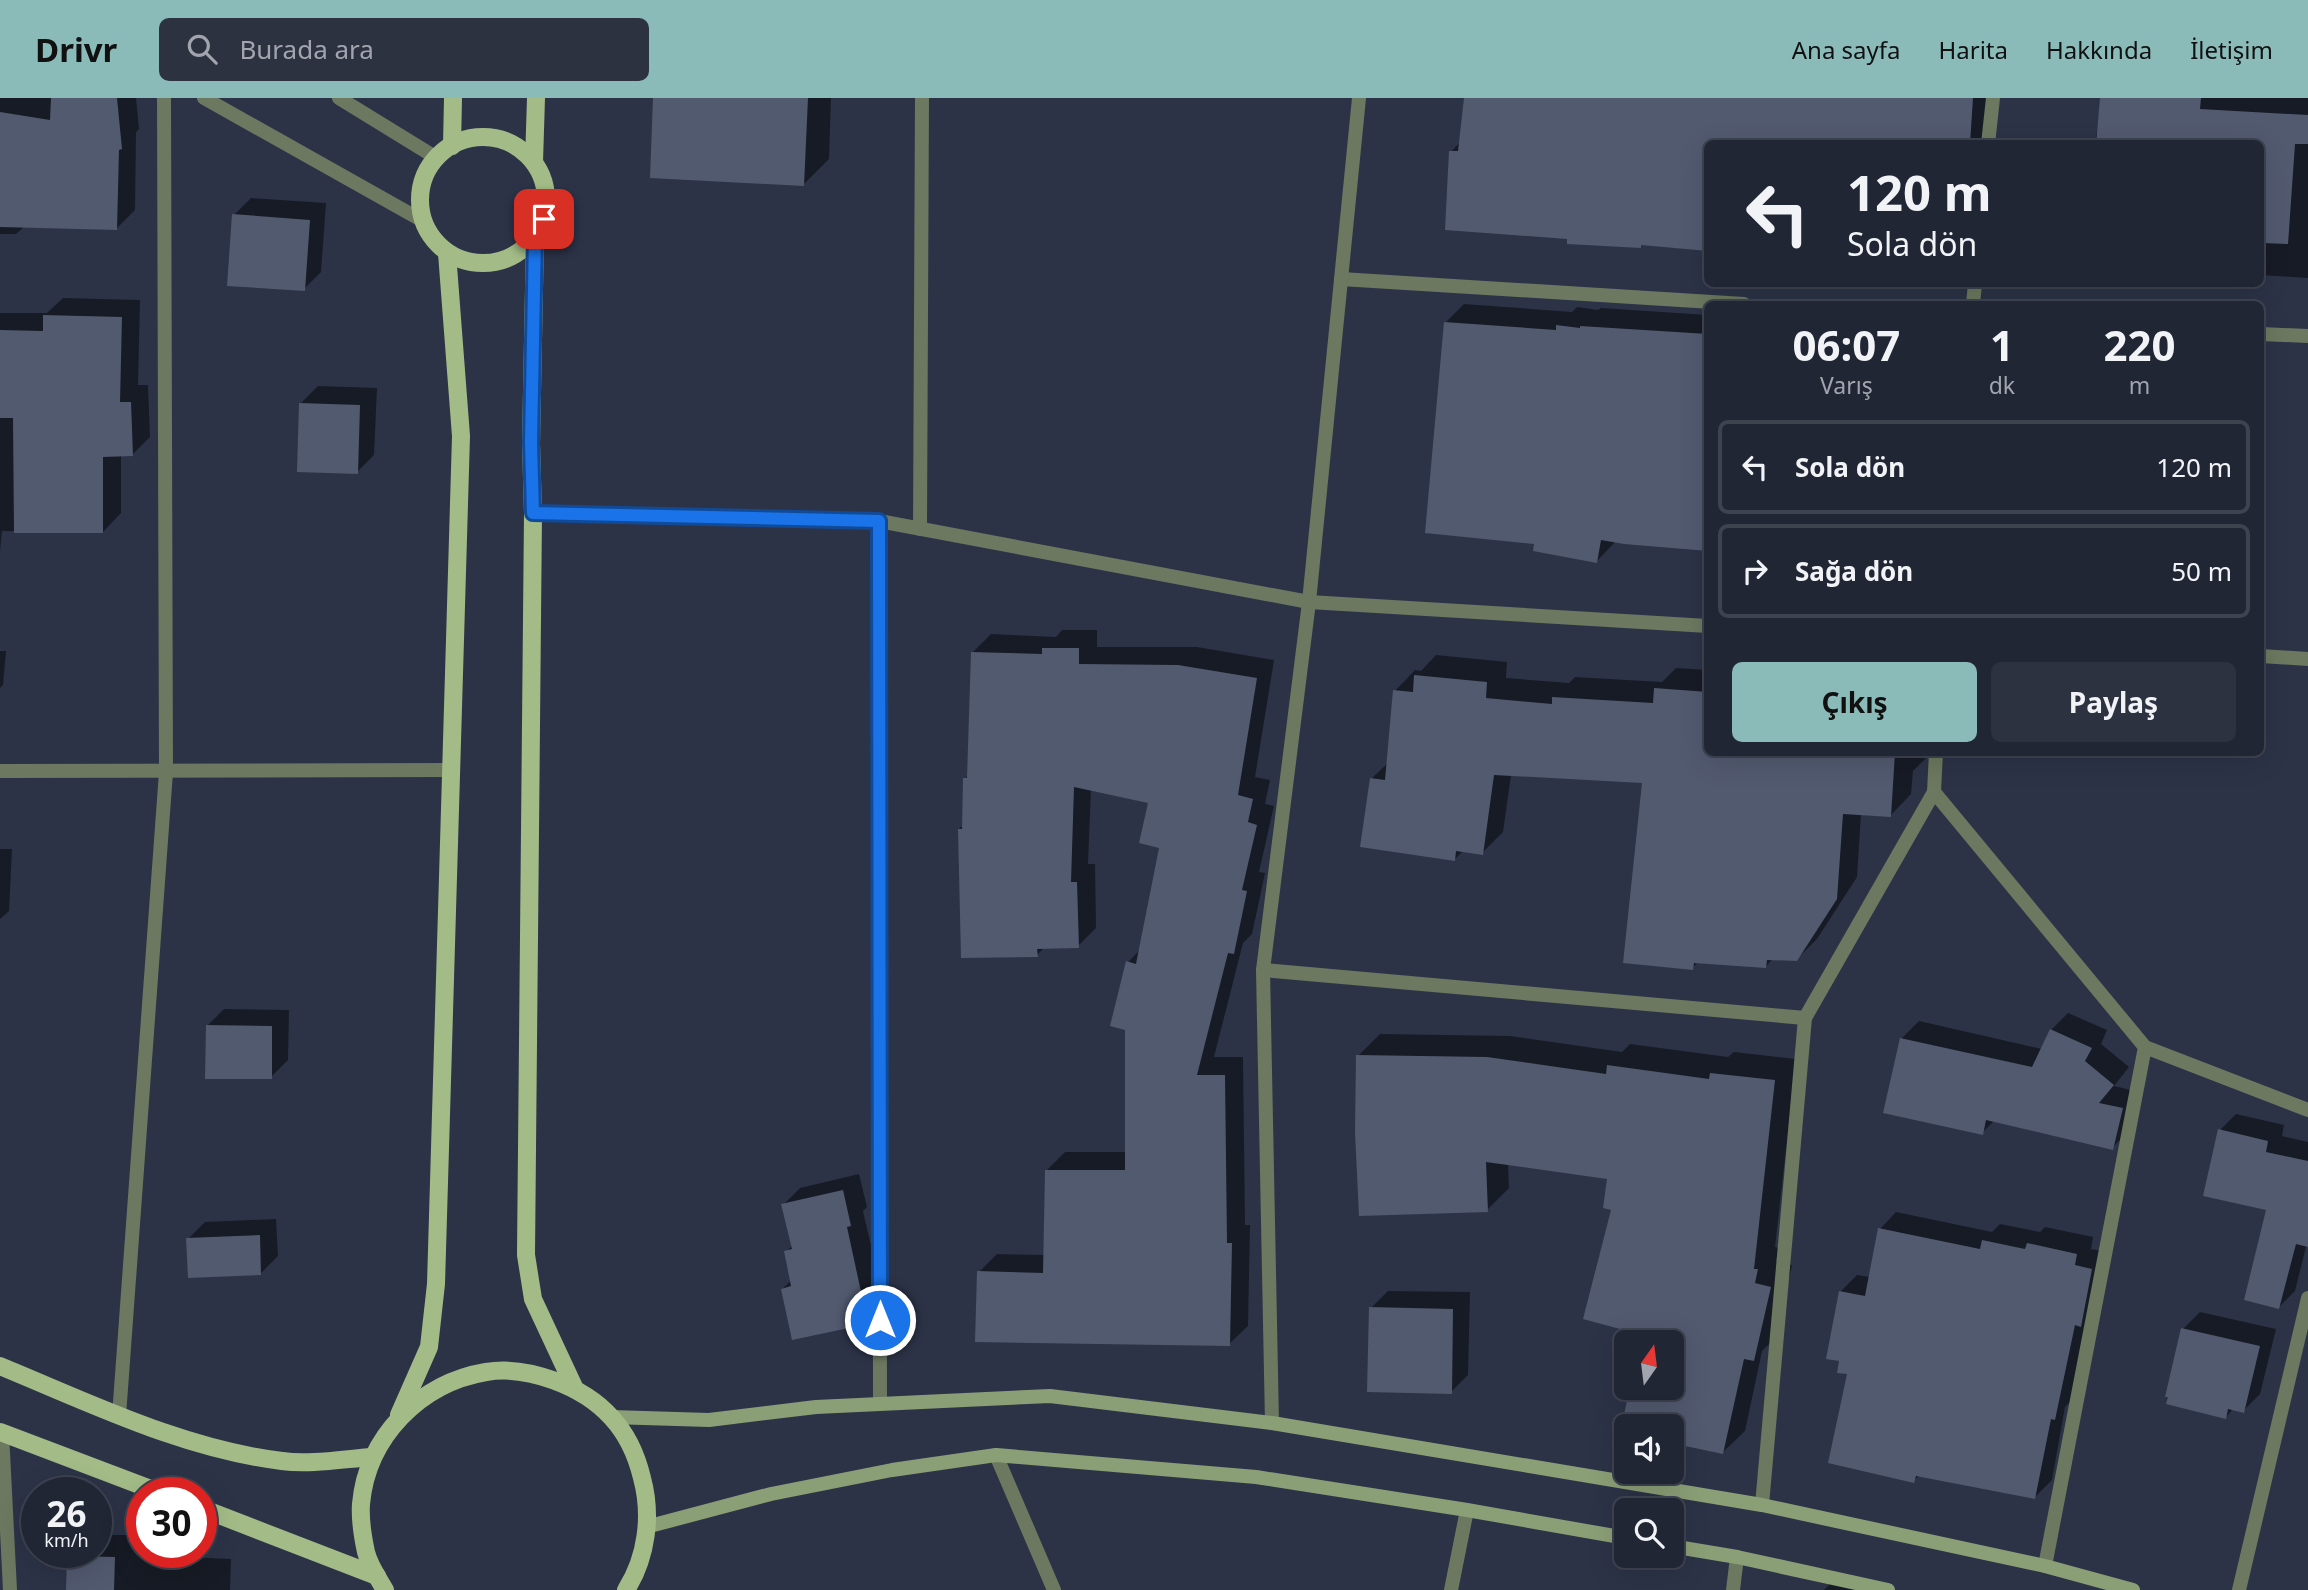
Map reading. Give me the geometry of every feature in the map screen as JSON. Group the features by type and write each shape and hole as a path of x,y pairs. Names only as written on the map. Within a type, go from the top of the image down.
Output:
{"main road":[{"path":"452,146 453,98"},
{"path":"534,162 536,98"},
{"path":"482,137 502,140 519,149 534,162 543,180 547,199 544,219 535,237 521,251 494,262 464,261 447,253 432,239 423,221 419,201 422,181 435,158 462,140 482,137"},
{"path":"535,237 531,443 533,513 526,1255 533,1299 575,1389"},
{"path":"381,1583 367,1554 361,1505 372,1457 400,1415 429,1347 436,1284 461,436 447,253"},
{"path":"0,1366 120,1416 220,1450 284,1462 372,1457"},
{"path":"400,1415 439,1386 487,1371 533,1373 575,1389 611,1417 636,1455 648,1499 645,1545 626,1590"},
{"path":"611,1417 709,1420 880,1403 1050,1396 1272,1423 1762,1505 2045,1566 2133,1590"},
{"path":"1,1433 126,1480"},
{"path":"646,1527 771,1494 892,1470 996,1455 1256,1477 1614,1536"},
{"path":"217,1515 381,1583"},
{"path":"1684,1548 1888,1590"}],"street":[{"path":"120,1416 166,772 164,98"},
{"path":"204,98 423,221"},
{"path":"339,98 435,158"},
{"path":"919,528 922,98"},
{"path":"1272,1423 1264,970 1309,602 1359,98"},
{"path":"1989,140 1993,98"},
{"path":"1341,279 1704,302"},
{"path":"2264,334 2308,337"},
{"path":"533,513 879,521 1309,602 1704,626"},
{"path":"879,521 880,1403"},
{"path":"2264,656 2308,659"},
{"path":"1762,1505 1805,1018 1934,792 1936,756"},
{"path":"0,771 451,770"},
{"path":"1934,792 2145,1047 2308,1110"},
{"path":"1264,970 1805,1018"},
{"path":"2045,1566 2145,1047"},
{"path":"2239,1590 2308,1298"},
{"path":"1,1433 10,1590"},
{"path":"996,1455 1055,1590"},
{"path":"1451,1590 1467,1510"},
{"path":"1732,1590 1737,1558"}],"building":[{"path":"51,98 117,98 122,149 119,150 117,230 0,227 0,112 50,120"},
{"path":"653,98 808,98 804,186 650,178"},
{"path":"1464,98 1973,98 1970,140 1704,140 1704,251 1641,245 1641,248 1567,244 1567,239 1445,230 1449,151 1458,151"},
{"path":"2100,98 2201,98 2200,109 2308,115 2308,144 2295,144 2288,244 2264,243 2264,140 2096,140"},
{"path":"232,214 310,220 305,291 227,286"},
{"path":"43,315 122,317 120,402 131,402 133,456 103,457 103,533 14,533 13,418 0,418 0,330 43,331"},
{"path":"1444,322 1556,330 1556,325 1704,334 1704,551 1601,540 1597,563 1533,551 1534,544 1425,533"},
{"path":"299,403 360,405 358,474 297,472"},
{"path":"1042,648 1079,648 1079,664 1178,665 1257,678 1238,795 1253,799 1248,822 1257,825 1242,890 1247,891 1234,954 1228,953 1197,1075 1225,1075 1227,1243 1232,1243 1230,1346 975,1342 977,1271 1043,1273 1045,1170 1125,1170 1125,1030 1110,1026 1126,961 1136,964 1159,848 1139,843 1148,803 1074,787 1071,882 1077,882 1079,948 1037,949 1038,957 961,958 958,829 962,829 963,778 967,778 971,652 1042,654"},
{"path":"1414,675 1487,682 1486,698 1552,704 1552,697 1653,703 1654,688 1704,692 1704,756 1895,756 1891,817 1843,814 1837,899 1797,961 1767,960 1766,968 1694,963 1693,970 1623,963 1642,783 1494,775 1483,855 1456,851 1455,861 1360,847 1370,778 1385,780 1393,690 1413,692"},
{"path":"206,1025 272,1026 272,1079 205,1079"},
{"path":"2050,1029 2092,1048 2085,1061 2114,1085 2099,1103 2123,1108 2113,1150 1986,1120 1983,1135 1883,1113 1900,1038 2032,1067"},
{"path":"1356,1055 1487,1057 1606,1074 1607,1065 1709,1079 1710,1073 1775,1080 1754,1269 1758,1269 1755,1283 1771,1287 1754,1361 1744,1359 1723,1454 1684,1446 1684,1414 1624,1414 1627,1400 1684,1400 1684,1330 1624,1330 1583,1319 1611,1210 1603,1208 1607,1179 1486,1162 1488,1212 1359,1216 1355,1132"},
{"path":"2218,1129 2268,1141 2266,1152 2308,1161 2308,1247 2296,1244 2279,1309 2244,1300 2266,1210 2203,1196"},
{"path":"843,1190 851,1226 847,1227 868,1324 792,1340 781,1289 791,1286 784,1251 792,1249 781,1204"},
{"path":"1878,1228 1980,1249 1982,1240 2025,1249 2027,1243 2077,1254 2075,1265 2092,1269 2081,1327 2075,1325 2055,1420 2051,1419 2035,1499 1916,1476 1914,1483 1828,1463 1847,1374 1837,1373 1839,1361 1826,1359 1839,1291 1865,1296"},
{"path":"260,1235 261,1275 188,1278 186,1238"},
{"path":"1369,1307 1453,1309 1452,1394 1367,1392"},
{"path":"2181,1328 2260,1346 2244,1413 2228,1409 2226,1419 2166,1404 2168,1397 2165,1397"},
{"path":"112,1557 115,1557 114,1590 66,1590 67,1568 112,1568"}],"route":[{"path":"544,219 535,237 531,443 533,513 879,521 880,1320"}]}
